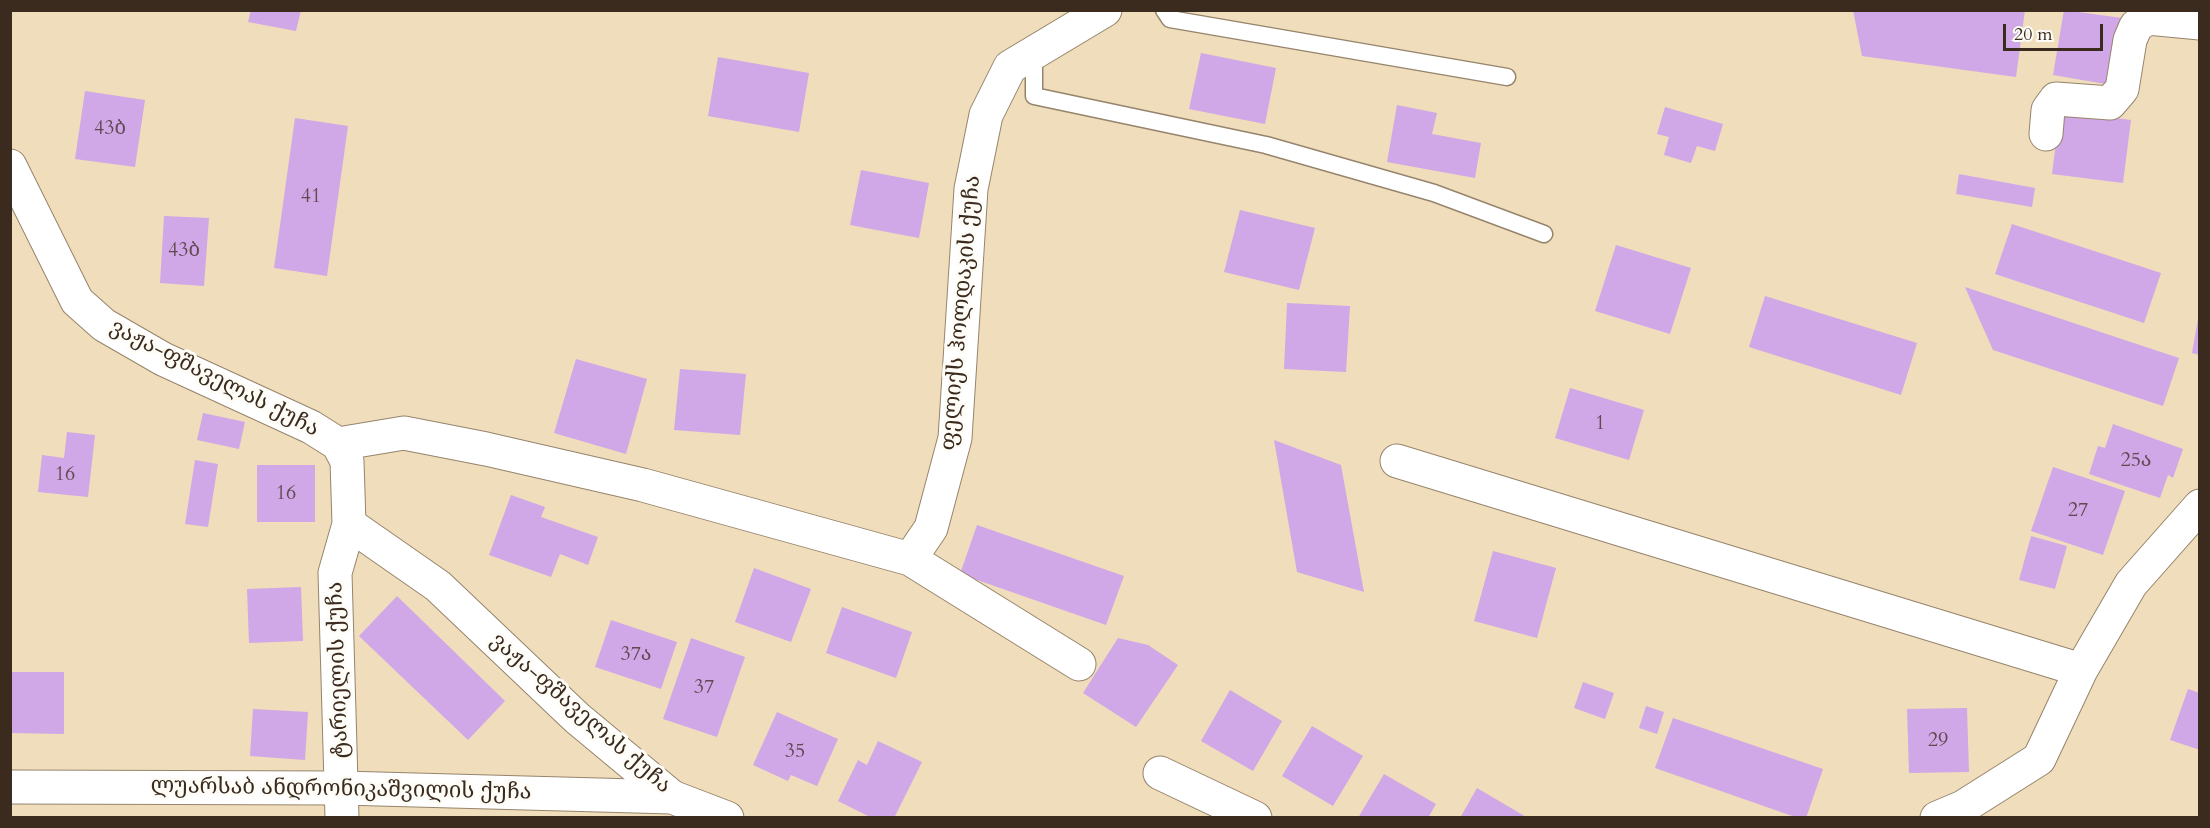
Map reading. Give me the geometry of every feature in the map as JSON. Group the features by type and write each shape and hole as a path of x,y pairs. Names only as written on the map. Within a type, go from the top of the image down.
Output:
{"street":[{"name":"ფელიქს ჰოლდაკის ქუჩა","path":"910,559 931,528 955,438 970,189 987,115 1010,67 1105,10"},
{"path":"2046,134 2048,110 2056,99 2110,103 2122,89 2130,40 2136,26 2148,18 2199,23"},
{"name":"ვაჟა-ფშაველას ქუჩა","path":"10,166 77,301 104,325 163,359 311,427 338,444 346,461 349,524 438,586 578,718 672,797 728,818"},
{"path":"338,444 404,434 486,448 643,485 910,559 1079,664"},
{"path":"1397,461 2081,670"},
{"path":"1937,818 1963,807 2039,759 2081,670 2131,584 2199,506"},
{"name":"ტარიელის ქუჩა","path":"342,803 335,573 349,524"},
{"path":"1160,773 1255,818"},
{"name":"ლუარსაბ ანდრონიკაშვილის ქუჩა","path":"10,787 342,803 672,797"}],"lane":[{"path":"1164,10 1170,19 1507,77"},
{"path":"1034,53 1034,96 1266,145 1434,193 1544,234"}],"building":[{"path":"251,10 301,10 296,31 248,22"},
{"path":"1853,10 2025,10 2016,77 1862,56"},
{"path":"2064,10 2122,18 2111,85 2053,75"},
{"path":"1201,53 1276,68 1265,124 1189,109"},
{"path":"718,57 809,73 799,132 708,116"},
{"path":"85,91 145,100 135,167 75,159"},
{"path":"1397,105 1437,113 1432,134 1481,143 1475,178 1387,162"},
{"path":"1665,107 1723,124 1715,151 1697,146 1691,163 1664,155 1669,137 1657,134"},
{"path":"2060,111 2131,120 2123,183 2052,174"},
{"path":"295,118 348,126 327,276 274,268"},
{"path":"861,170 929,183 919,238 850,225"},
{"path":"1959,174 2035,188 2032,207 1956,194"},
{"path":"1240,210 1315,228 1299,290 1224,272"},
{"path":"164,216 209,218 204,286 160,283"},
{"path":"2012,224 2161,273 2144,323 1995,274"},
{"path":"1616,245 1691,268 1670,334 1595,311"},
{"path":"1965,287 2179,358 2163,406 1993,350"},
{"path":"1765,296 1917,343 1901,395 1749,347"},
{"path":"1287,303 1350,306 1346,372 1284,369"},
{"path":"2198,319 2200,319 2200,355 2192,353"},
{"path":"576,359 647,379 626,454 554,433"},
{"path":"680,369 746,374 740,435 674,430"},
{"path":"1570,388 1644,410 1629,460 1555,438"},
{"path":"203,413 245,422 239,449 197,440"},
{"path":"2113,424 2183,449 2173,478 2168,475 2160,498 2089,474 2098,446 2105,448"},
{"path":"67,432 95,435 88,497 38,492 42,455 64,458"},
{"path":"1274,440 1341,465 1364,592 1297,572"},
{"path":"195,460 218,464 208,527 185,524"},
{"path":"257,465 315,465 315,522 257,522"},
{"path":"2053,467 2125,491 2103,555 2031,531"},
{"path":"511,495 545,507 541,517 598,537 588,565 560,554 551,577 489,555"},
{"path":"977,525 1124,576 1106,625 960,574"},
{"path":"2031,536 2067,546 2055,589 2019,580"},
{"path":"1493,551 1556,568 1537,638 1474,621"},
{"path":"754,568 811,589 791,642 735,622"},
{"path":"301,587 303,641 249,643 247,589"},
{"path":"397,596 505,701 468,740 359,636"},
{"path":"842,607 912,632 896,678 826,653"},
{"path":"611,620 677,642 661,689 595,667"},
{"path":"691,638 745,657 717,737 663,719"},
{"path":"1118,638 1148,645 1178,665 1136,727 1083,693"},
{"path":"10,672 64,672 64,734 10,733"},
{"path":"1583,682 1614,693 1605,719 1574,708"},
{"path":"2188,689 2200,693 2200,750 2170,740"},
{"path":"1230,690 1282,721 1253,771 1201,741"},
{"path":"1646,706 1664,712 1657,734 1639,728"},
{"path":"1967,708 1969,772 1909,773 1907,709"},
{"path":"253,709 308,712 305,760 250,756"},
{"path":"777,712 838,739 817,786 791,775 788,781 753,765"},
{"path":"1673,718 1823,769 1806,818 1798,818 1655,768"},
{"path":"1312,726 1363,756 1333,806 1282,776"},
{"path":"878,741 922,762 894,818 872,818 838,801 858,760 867,765"},
{"path":"1384,774 1436,804 1428,818 1358,818"},
{"path":"1477,788 1528,818 1460,818"}]}
